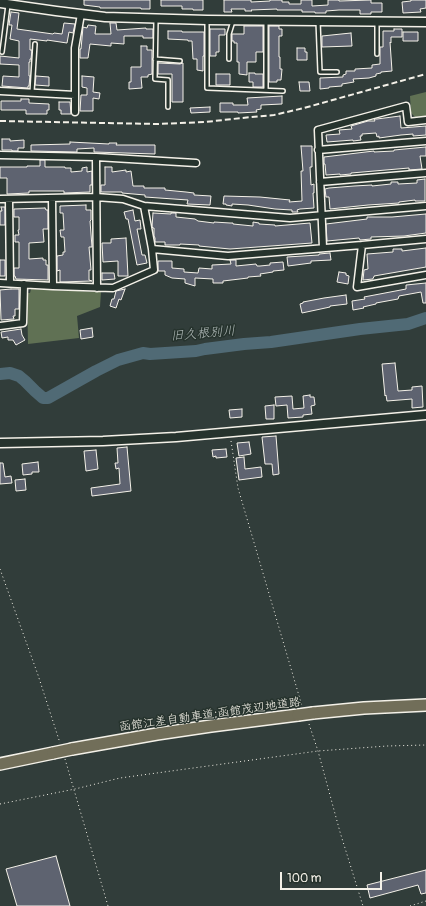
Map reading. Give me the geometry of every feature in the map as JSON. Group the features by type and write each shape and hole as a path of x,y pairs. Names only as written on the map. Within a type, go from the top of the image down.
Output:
{"highway":[{"name":"函館江差自動車道;函館茂辺地道路","path":"0,764 72,749 210,726 364,708 426,705"}],"street":[{"path":"4,3 106,17 207,20 426,22"},
{"path":"75,112 75,48 82,14"},
{"path":"0,91 75,95"},
{"path":"322,248 318,130 406,106 408,122 426,120"},
{"path":"318,150 426,141"},
{"path":"0,156 96,157 196,163"},
{"path":"96,157 97,288"},
{"path":"320,182 426,172"},
{"path":"0,199 96,197 123,199 144,206 290,218 426,206"},
{"path":"52,198 53,286"},
{"path":"9,199 10,283"},
{"path":"0,283 113,288 154,270 152,249 144,206"},
{"path":"152,249 228,256 426,239"},
{"path":"362,245 357,287 426,275"},
{"path":"0,326 23,323 24,284"},
{"path":"0,443 103,441 176,437 426,416"}],"lane":[{"path":"2,52 4,3"},
{"path":"156,18 155,79 168,80 168,107"},
{"path":"207,20 207,88 283,91"},
{"path":"229,59 229,34 233,20"},
{"path":"266,20 266,90"},
{"path":"318,21 320,72 337,72"},
{"path":"377,22 377,54"},
{"path":"32,92 34,44"},
{"path":"155,59 180,60"}],"path":[{"path":"230,432 238,488 363,906"},
{"path":"0,569 38,675 54,726"},
{"path":"0,804 75,789 120,778 318,752 387,746 426,745"},
{"path":"75,789 108,906"},
{"path":"410,906 426,901"}],"green space":[{"path":"426,92 426,116 415,117 411,113 410,96"},
{"path":"31,289 101,292 100,307 77,316 79,338 28,344 27,293 30,293"}],"building":[{"path":"84,0 150,0 150,9 100,8 84,5"},
{"path":"161,0 203,0 203,10 182,9 182,6 161,6"},
{"path":"224,0 251,0 251,2 282,0 282,2 289,2 289,4 301,4 301,0 312,0 312,6 328,5 328,0 371,0 371,3 382,3 382,12 360,14 360,10 339,10 326,11 326,13 315,13 302,12 302,10 277,9 245,11 245,9 231,9 232,12 224,12"},
{"path":"411,0 426,0 426,8 420,9 421,12 403,13 402,2"},
{"path":"11,12 19,13 17,29 62,34 64,23 75,24 73,33 69,32 67,43 30,39 30,50 32,50 31,59 29,62 30,76 28,88 2,86 3,76 19,77 19,65 0,64 0,56 19,58 19,41 10,39 12,25 9,25"},
{"path":"110,23 116,23 117,30 153,29 153,38 143,38 143,36 124,36 124,44 111,43 111,46 90,44 88,58 80,58 83,27 87,28 88,25 96,26 95,34 111,34"},
{"path":"244,26 263,26 263,52 256,52 256,62 247,62 247,75 239,74 239,62 237,62 237,43 232,41 232,34 244,34"},
{"path":"269,26 279,26 279,29 282,29 282,36 279,36 280,69 282,69 281,80 277,80 277,82 269,82"},
{"path":"210,29 225,29 225,35 219,35 219,52 216,52 216,56 210,56"},
{"path":"394,29 402,29 402,37 391,37 392,71 381,72 376,74 376,76 369,78 353,79 354,82 342,84 342,86 320,89 320,78 343,77 343,75 346,74 346,71 372,68 372,65 380,64 380,47 383,47 383,31 394,31"},
{"path":"168,31 204,32 203,71 197,70 197,59 193,59 192,41 168,39"},
{"path":"403,32 418,32 418,41 403,41"},
{"path":"351,33 352,46 322,47 322,36"},
{"path":"141,46 147,46 147,50 152,50 152,74 148,75 148,77 141,77 142,88 129,89 129,82 131,82 131,67 141,67"},
{"path":"297,48 305,48 305,52 307,52 307,60 297,60"},
{"path":"158,63 183,63 183,102 172,102 172,74 158,74"},
{"path":"249,73 263,74 263,87 253,87 253,82 249,82"},
{"path":"216,74 230,74 230,85 216,85"},
{"path":"36,76 49,77 49,86 35,85"},
{"path":"82,76 94,77 93,92 100,93 99,99 93,98 93,111 80,111 81,95 87,95 87,88 82,87"},
{"path":"299,82 309,82 310,91 300,91"},
{"path":"282,96 282,104 261,105 261,109 256,110 257,112 220,112 220,103 248,105 247,98"},
{"path":"21,99 29,99 29,103 49,104 49,110 47,110 47,114 26,114 26,110 1,110 1,101 21,101"},
{"path":"59,102 70,102 71,114 61,114 61,110 59,110"},
{"path":"210,107 210,112 191,113 190,108"},
{"path":"400,116 401,128 426,126 426,135 413,136 413,134 379,138 379,136 377,137 376,133 362,134 362,136 360,136 361,140 327,142 326,135 340,134 339,130 352,129 351,126 368,121 375,121 374,119"},
{"path":"2,139 10,139 10,141 24,140 24,148 18,148 18,151 2,150"},
{"path":"70,142 117,143 116,145 155,145 155,154 94,152 94,148 77,149 77,152 31,151 31,145 70,144"},
{"path":"301,146 312,146 312,167 310,167 311,185 314,184 314,208 300,209 297,210 298,212 292,212 292,210 248,205 232,204 232,206 223,204 224,196 260,197 290,200 289,202 302,201 301,171 303,171"},
{"path":"426,147 426,156 420,156 422,169 409,170 409,168 326,175 324,157"},
{"path":"40,160 45,160 45,167 71,168 71,172 82,171 82,168 87,167 87,172 92,171 92,185 90,185 90,192 64,193 64,191 29,191 29,193 7,194 7,178 0,178 0,167 40,166"},
{"path":"105,167 112,167 112,172 126,170 126,172 131,171 133,186 144,186 144,188 165,188 165,190 194,193 194,195 211,196 210,205 187,204 188,200 145,197 145,195 122,192 101,192 101,185 105,185"},
{"path":"425,179 425,201 415,200 399,203 330,209 329,197 326,197 325,189 329,188 372,186 391,184 391,182 398,182 398,184 417,183 417,180"},
{"path":"86,205 86,210 91,210 90,221 92,247 89,247 91,270 89,270 89,280 92,281 60,282 60,270 57,271 57,256 63,255 63,252 65,252 64,237 61,237 60,230 64,230 63,213 60,213 60,206"},
{"path":"1,207 5,207 5,225 0,225 0,211 2,211"},
{"path":"45,208 48,210 48,229 43,229 44,242 29,243 29,259 43,258 43,260 46,260 46,265 48,265 48,280 16,279 14,276 14,268 19,268 19,242 15,242 15,235 19,235 19,217 14,217 14,209"},
{"path":"133,210 135,221 140,220 141,229 137,229 142,255 145,255 147,263 137,265 128,219 126,219 124,212"},
{"path":"153,213 176,213 176,217 195,219 198,221 253,226 253,222 275,226 310,223 312,243 230,249 199,245 165,245 165,242 155,242 154,228 152,227"},
{"path":"426,214 426,233 404,236 371,237 371,239 360,240 359,238 327,241 326,224 367,219 367,217 392,217"},
{"path":"126,238 128,276 118,276 118,261 103,262 102,243 111,243 111,239"},
{"path":"426,248 426,267 374,276 373,279 363,280 364,270 368,269 367,254 393,252 393,249 402,249 402,251"},
{"path":"330,253 331,260 311,261 311,263 288,266 287,257"},
{"path":"0,260 5,260 5,276 0,276"},
{"path":"230,260 236,260 236,266 256,264 257,266 260,266 270,265 270,263 283,262 284,270 260,274 261,276 223,281 223,283 213,283 213,279 195,278 195,286 185,283 185,279 172,278 165,275 165,271 158,271 158,261 172,261 172,268 184,269 184,272 198,273 199,268 212,269 212,265 231,264"},
{"path":"339,272 346,273 346,275 349,276 348,284 337,282"},
{"path":"102,273 114,273 115,279 102,280"},
{"path":"426,283 426,303 423,303 421,292 399,296 398,299 376,303 363,307 364,308 353,310 352,301 365,299 364,297 406,289 406,285"},
{"path":"19,289 19,309 15,309 15,316 13,316 14,319 1,320 0,290"},
{"path":"125,289 116,308 110,306 116,291"},
{"path":"346,295 347,304 330,306 302,313 300,304 303,302"},
{"path":"92,328 93,337 81,339 80,330"},
{"path":"21,329 25,340 16,345 13,340 8,340 8,337 2,338 1,332"},
{"path":"395,363 398,391 412,390 412,387 422,386 423,407 412,408 412,399 387,401 386,395 385,396 382,364"},
{"path":"310,395 310,397 314,397 315,405 311,406 312,414 303,415 303,417 288,418 287,405 276,406 275,397 292,396 293,409 304,408 303,396"},
{"path":"274,405 274,419 266,419 265,406"},
{"path":"242,409 242,417 230,418 229,410"},
{"path":"276,436 279,474 273,475 272,464 265,464 262,437"},
{"path":"249,442 251,454 239,456 237,443"},
{"path":"127,447 131,491 92,496 91,488 120,484 119,468 116,469 115,463 118,463 117,448"},
{"path":"226,449 227,457 213,457 212,450"},
{"path":"96,450 98,469 86,471 84,451"},
{"path":"244,457 245,469 261,467 262,477 239,480 236,458"},
{"path":"38,462 39,472 32,472 32,474 23,475 22,464"},
{"path":"0,463 3,463 5,477 11,476 12,483 0,484"},
{"path":"25,479 26,490 16,491 15,480"},
{"path":"56,856 70,906 17,906 6,869"},
{"path":"426,870 426,893 421,894 418,885 370,898 367,885"}],"waterway":[{"name":"旧久根別川","path":"0,374 10,373 19,376 43,398 48,398 118,360 143,353 150,354 196,351 244,344 271,342 360,329 408,324 426,318"}],"railway":[{"path":"0,121 157,124 205,122 274,115 426,74"}]}
